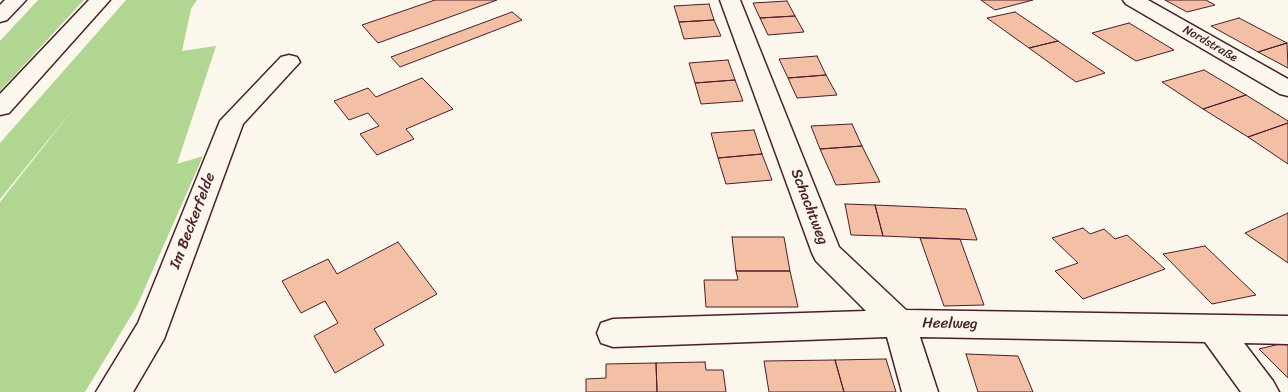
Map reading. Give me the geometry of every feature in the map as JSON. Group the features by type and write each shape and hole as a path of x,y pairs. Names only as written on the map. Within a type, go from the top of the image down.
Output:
{"main road":[{"path":"0,16 16,0"},
{"path":"0,108 100,0"},
{"name":"Schachtweg","path":"730,0 827,253 899,323 920,392"},
{"name":"Nordstraße","path":"1132,0 1288,89"},
{"name":"Im Beckerfelde","path":"114,392 152,329 232,122 289,62"},
{"name":"Heelweg","path":"613,333 899,323 1288,330"},
{"path":"1213,328 1261,392"}],"green space":[{"path":"38,0 84,0 0,91 0,41"},
{"path":"126,0 197,0 191,9 182,51 216,46 177,164 203,156 137,306 85,392 0,392 0,202 75,107 0,199 0,143"}],"building":[{"path":"435,0 497,0 378,43 362,25"},
{"path":"981,0 1033,0 995,10"},
{"path":"1165,0 1206,0 1215,5 1187,12"},
{"path":"787,1 795,16 760,18 753,3"},
{"path":"709,4 714,20 679,22 674,6"},
{"path":"512,12 522,20 400,67 391,57"},
{"path":"1015,12 1058,41 1029,48 987,18"},
{"path":"795,16 804,32 768,35 760,18"},
{"path":"1239,18 1287,43 1258,52 1211,26"},
{"path":"714,20 721,36 684,39 679,22"},
{"path":"1129,23 1174,50 1136,61 1092,33"},
{"path":"1058,41 1105,73 1076,82 1029,48"},
{"path":"1287,43 1288,68 1258,52"},
{"path":"817,56 826,75 788,78 779,59"},
{"path":"728,60 735,80 695,83 689,63"},
{"path":"1204,70 1246,95 1203,109 1162,82"},
{"path":"826,75 837,95 797,98 788,78"},
{"path":"422,78 453,109 406,129 414,139 377,155 360,134 379,126 368,113 349,120 334,101 368,88 376,97"},
{"path":"735,80 743,101 701,104 695,83"},
{"path":"1246,95 1288,121 1288,123 1248,137 1203,109"},
{"path":"1288,123 1288,164 1248,137"},
{"path":"852,124 862,146 820,149 811,126"},
{"path":"754,130 762,154 718,158 711,133"},
{"path":"862,146 880,182 836,185 820,149"},
{"path":"762,154 772,180 726,184 718,158"},
{"path":"845,204 875,205 883,236 851,235"},
{"path":"875,205 966,209 977,240 883,236"},
{"path":"1288,213 1288,263 1245,233"},
{"path":"1083,228 1090,234 1104,229 1115,239 1127,235 1165,269 1083,299 1055,271 1078,263 1052,238"},
{"path":"732,237 784,237 790,271 736,271"},
{"path":"920,238 960,239 984,305 944,306"},
{"path":"398,242 437,294 374,329 384,345 335,373 314,336 338,323 325,301 301,313 282,281 328,259 337,274"},
{"path":"1205,246 1256,295 1212,304 1163,254"},
{"path":"736,271 790,271 798,307 706,307 704,280 738,280"},
{"path":"1288,342 1288,378 1259,349"},
{"path":"966,354 1018,356 1033,392 978,392"},
{"path":"886,359 896,392 844,392 835,360"},
{"path":"835,360 844,392 769,392 764,361"},
{"path":"705,362 706,370 723,370 726,392 657,392 656,363"},
{"path":"656,363 657,392 586,392 586,379 606,378 606,364"}]}
